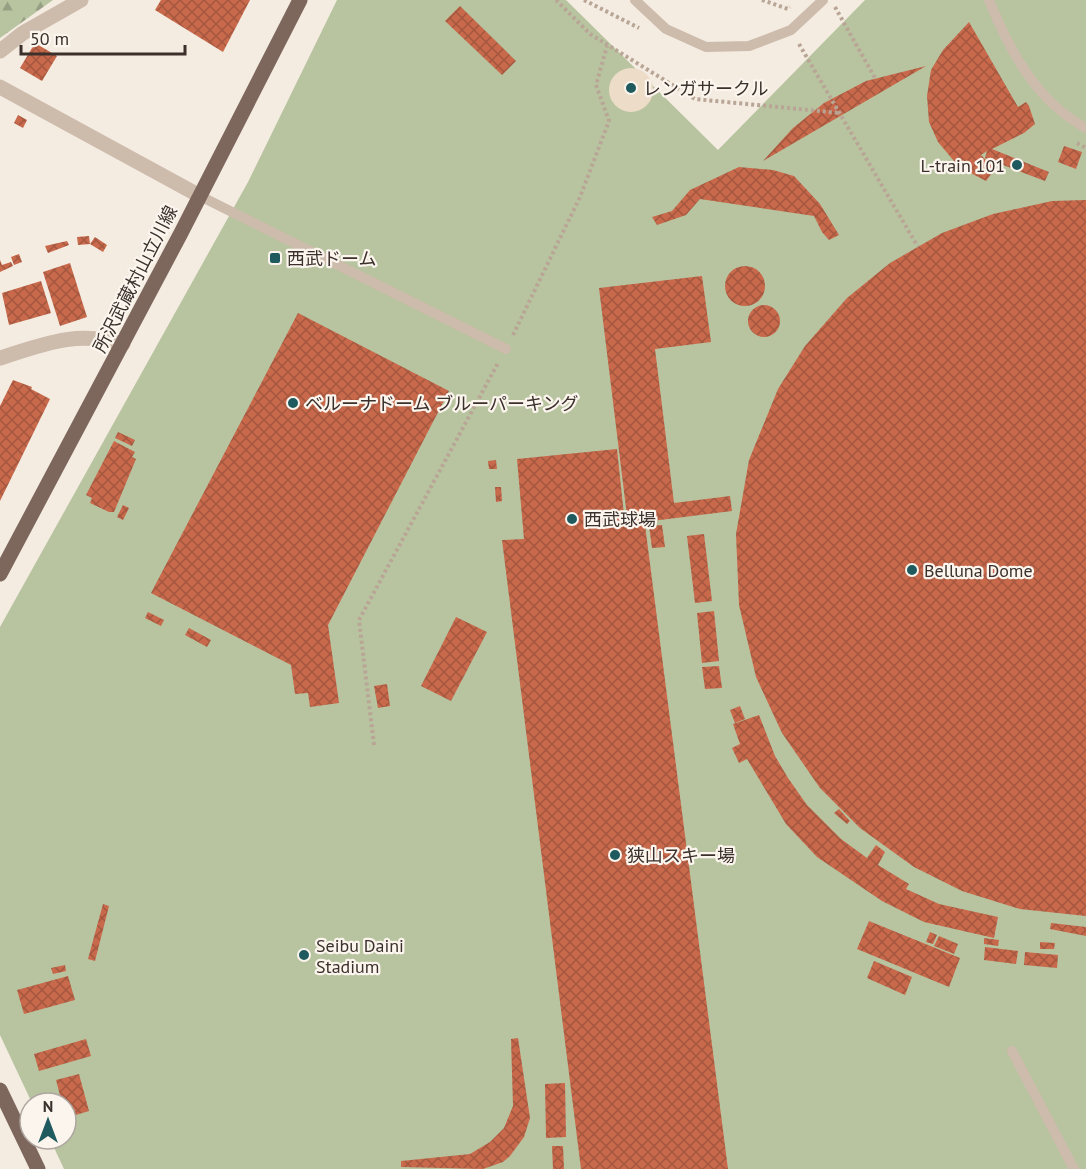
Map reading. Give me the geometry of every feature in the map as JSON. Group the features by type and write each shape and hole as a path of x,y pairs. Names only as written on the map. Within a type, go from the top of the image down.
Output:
{"main road":[{"name":"所沢武蔵村山立川線","path":"0,574 123,344 300,0"},
{"path":"0,1090 38,1169"}],"street":[{"path":"0,51 23,33 81,0"},
{"path":"0,87 200,196"},
{"path":"0,358 79,337 104,338 123,344"}],"lane":[{"path":"635,0 666,28 706,47 749,46 791,30 826,1"},
{"path":"989,0 1007,39 1036,88 1086,128"},
{"path":"200,196 506,349"},
{"path":"1012,1051 1074,1169"}],"path":[{"path":"556,0 590,34 695,99 840,113"},
{"path":"584,0 644,30"},
{"path":"762,0 788,9 793,4"},
{"path":"826,1 875,78"},
{"path":"791,30 918,247"},
{"path":"374,745 358,620 506,349 580,196 609,121 596,85 607,45"}],"green space":[{"path":"0,0 53,0 0,38"},
{"name":"西武球場","path":"337,0 566,0 718,150 865,0 1086,0 1086,1169 64,1169 56,1151 78,1151 78,1091 26,1091 0,1035 0,627 248,182"}],"shaded area":[{"name":"レンガサークル","path":"631,68 646,75 653,90 646,105 631,112 616,105 609,90 616,75"}],"building":[{"path":"161,0 250,0 223,52 155,10"},
{"path":"460,6 516,61 502,75 445,21"},
{"path":"969,22 1018,107 1026,102 1035,124 1024,133 992,149 1049,172 1045,181 985,158 987,151 981,155 995,169 986,181 959,167 938,142 929,122 927,96 931,70 943,50"},
{"path":"35,43 57,56 42,81 20,68"},
{"path":"926,66 763,161 793,128 824,103 866,81"},
{"path":"18,115 27,120 23,128 14,123"},
{"path":"1064,146 1082,152 1076,169 1058,162"},
{"path":"739,167 773,170 794,176 820,204 839,235 829,240 814,216 700,199 686,215 657,225 652,217 672,211 690,190"},
{"name":"Belluna Dome","path":"1086,200 1086,916 1020,909 962,891 914,867 860,828 820,788 782,733 756,677 739,605 736,534 749,460 778,389 805,346 847,298 890,263 942,233 993,214 1052,201"},
{"path":"89,236 90,244 78,245 77,237"},
{"path":"95,237 107,245 103,252 90,244"},
{"path":"67,241 69,245 48,253 45,246"},
{"path":"19,254 22,262 14,265 11,257"},
{"path":"0,260 2,265 11,262 13,266 0,272"},
{"path":"70,263 87,317 60,326 43,272"},
{"path":"745,266 759,272 765,286 759,300 745,306 731,300 725,286 731,272"},
{"path":"702,276 711,342 655,349 674,503 730,496 732,511 628,524 599,288"},
{"path":"41,281 51,313 9,325 2,293"},
{"path":"764,305 775,310 780,321 775,332 764,337 753,332 748,321 753,310"},
{"path":"298,313 449,391 328,625 339,703 310,707 308,693 295,694 291,665 151,593"},
{"path":"13,380 32,387 31,389 50,399 0,501 0,406"},
{"path":"118,432 135,440 132,446 115,438"},
{"path":"114,441 135,452 132,457 136,459 114,512 109,512 90,503 92,498 86,495"},
{"name":"狭山スキー場","path":"617,449 625,524 645,525 728,1169 581,1169 502,540 524,539 517,459"},
{"path":"496,460 497,469 489,469 488,461"},
{"path":"495,487 501,487 502,501 496,502"},
{"path":"123,505 129,508 123,520 117,517"},
{"path":"662,525 665,547 652,548 649,526"},
{"path":"704,534 712,601 695,603 687,536"},
{"path":"714,611 719,661 702,663 697,613"},
{"path":"148,612 164,620 161,626 145,618"},
{"path":"456,617 487,632 451,701 421,686"},
{"path":"189,628 211,640 207,647 185,635"},
{"path":"719,666 722,688 705,689 702,667"},
{"path":"387,684 390,706 378,708 374,686"},
{"path":"740,706 745,719 735,723 730,710"},
{"path":"759,715 775,756 788,778 807,805 841,839 867,858 876,845 885,852 878,865 909,884 906,889 939,904 998,917 994,938 924,922 882,901 817,857 786,824 747,759 739,763 732,748 740,744 733,724"},
{"path":"839,809 850,821 847,824 834,813"},
{"path":"103,904 109,906 95,961 88,959"},
{"path":"869,921 960,958 949,987 857,949"},
{"path":"1051,923 1086,927 1086,936 1050,929"},
{"path":"930,932 937,935 933,944 926,942"},
{"path":"939,936 958,944 954,954 934,946"},
{"path":"984,938 999,940 998,946 984,944"},
{"path":"1040,942 1055,943 1054,949 1040,949"},
{"path":"985,947 1018,951 1016,964 984,960"},
{"path":"1025,952 1058,955 1057,968 1024,965"},
{"path":"874,961 912,977 905,995 867,978"},
{"path":"65,965 66,971 53,974 51,968"},
{"path":"68,976 75,1000 24,1014 17,990"},
{"path":"518,1038 530,1118 524,1137 510,1156 503,1162 483,1169 401,1167 401,1161 470,1154 490,1142 504,1128 513,1106 511,1039"},
{"path":"86,1039 91,1056 39,1071 34,1054"},
{"path":"79,1074 89,1111 78,1114 78,1091 59,1091 56,1080"},
{"path":"565,1083 566,1137 546,1138 545,1084"},
{"path":"552,1146 563,1146 564,1169 553,1169"}],"place":[{"name":"レンガサークル","path":"631,88"},
{"name":"L-train 101","path":"1017,165"},
{"name":"西武ドーム","path":"275,258"},
{"name":"ベルーナドーム ブルーパーキング","path":"293,403"},
{"name":"西武球場","path":"572,519"},
{"name":"Belluna Dome","path":"912,570"},
{"name":"狭山スキー場","path":"615,855"},
{"name":"Seibu Daini Stadium","path":"304,955"}]}
